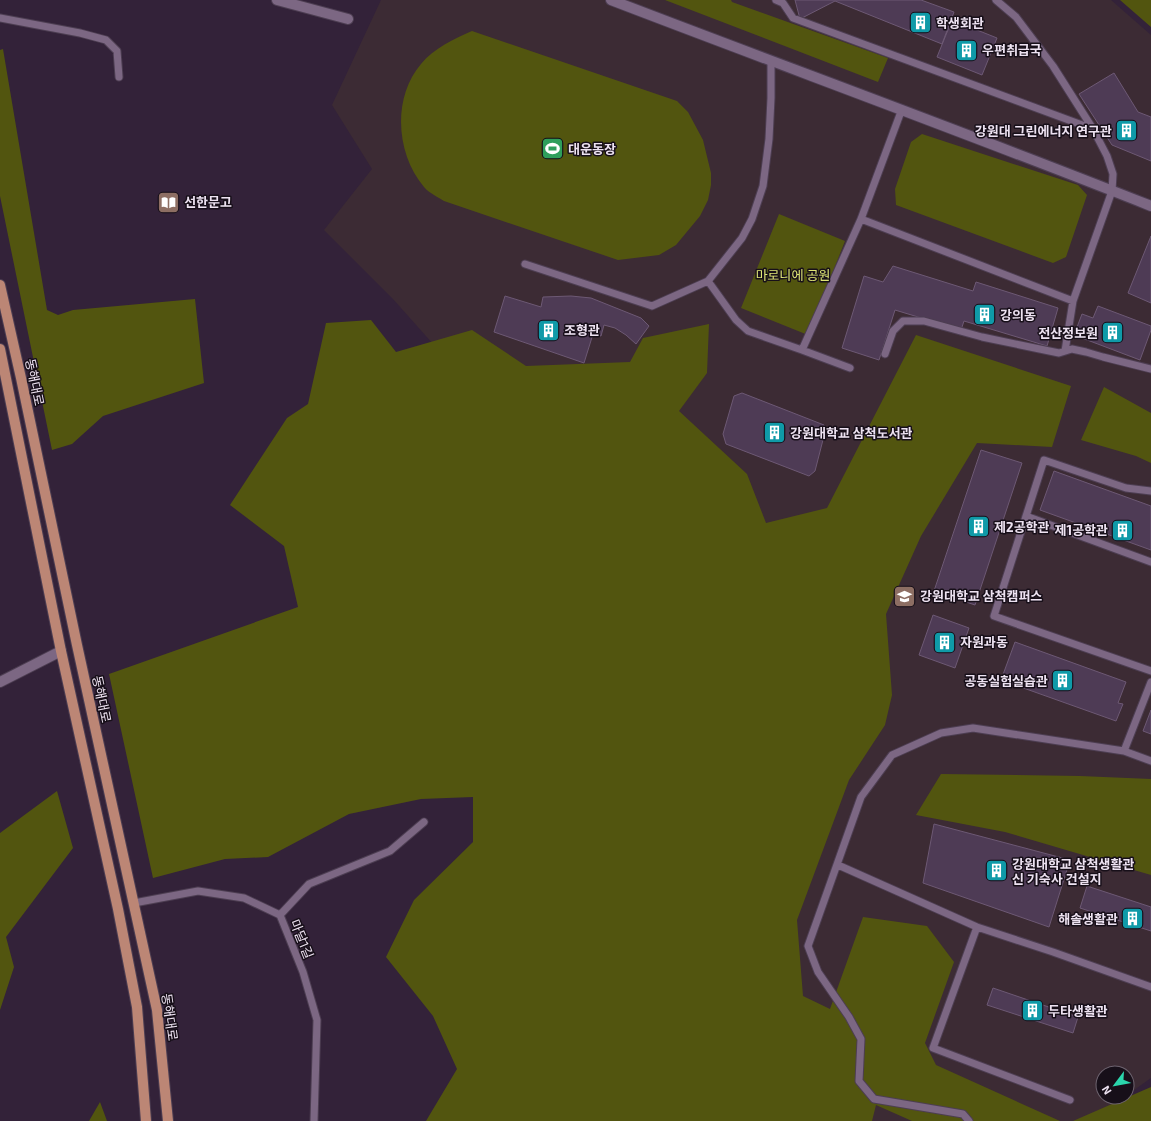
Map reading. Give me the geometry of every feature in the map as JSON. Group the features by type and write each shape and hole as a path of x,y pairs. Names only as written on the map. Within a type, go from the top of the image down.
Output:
{"main road":[{"name":"동해대로","path":"0,285 22,378 77,645 157,1010 168,1121"},
{"name":"동해대로","path":"0,349 61,651 117,901 137,1007 146,1121"}],"street":[{"path":"277,0 348,19"},
{"path":"611,0 902,109 1151,206"},
{"path":"0,682 61,651"}],"lane":[{"path":"776,0 783,3 793,18 1093,129"},
{"path":"996,0 1016,18 1048,60 1093,129 1107,156 1113,174 1112,191 1074,301 1065,351"},
{"path":"0,18 80,33 106,40 117,50 119,77"},
{"path":"525,264 652,306 708,281 742,238 752,219 763,186 769,126 771,61"},
{"path":"802,350 861,218 902,109"},
{"path":"861,218 1074,301"},
{"path":"708,281 736,320 748,331 850,368"},
{"path":"885,354 893,330 903,321 924,321 982,337 1024,346 1059,353 1072,349 1114,361 1151,369"},
{"path":"1151,492 1126,488 1044,460 994,616 1151,671"},
{"path":"1026,516 1151,562"},
{"path":"1124,751 1151,682"},
{"path":"969,1121 963,1114 874,1099 859,1081 861,1039 849,1017 818,972 808,946 861,797 892,755 941,733 973,728 1124,751 1151,761"},
{"path":"280,916 309,884 390,851 424,822"},
{"path":"838,865 977,927 1054,952 1151,987"},
{"name":"마달1길","path":"134,903 198,891 244,898 280,916 303,972 317,1020 314,1121"},
{"path":"977,927 933,1048 1070,1100"}],"shaded area":[{"name":"강원대학교 삼척캠퍼스","path":"381,0 1111,0 1151,35 1151,1078 1135,1089 1135,1065 1095,1065 1095,1105 1113,1105 1090,1121 851,1121 506,426 393,299 324,230 372,169 332,105"}],"green space":[{"path":"665,0 731,0 732,2 888,58 878,82"},
{"path":"1120,0 1151,0 1151,27"},
{"path":"472,31 677,101 688,112 703,140 711,173 711,185 708,200 700,216 676,245 659,255 618,260 444,201 424,187 415,174 403,143 401,126 405,93 412,78 426,58 445,44"},
{"path":"3,49 47,310 58,315 73,310 195,299 204,383 103,416 72,444 52,450 0,196 0,50"},
{"path":"922,134 1078,185 1087,195 1066,257 1053,263 896,205 895,189 911,142"},
{"name":"마로니에 공원","path":"779,214 845,241 808,335 741,308"},
{"path":"371,320 396,352 472,330 526,366 630,362 643,338 709,324 707,373 679,411 747,474 766,523 827,508 916,335 1071,386 1052,447 977,443 921,536 886,614 892,695 885,725 849,780 797,920 803,996 830,1009 863,917 927,926 954,962 925,1043 936,1065 1060,1121 912,1121 876,1105 872,1121 426,1121 457,1069 433,1016 386,957 414,900 473,842 473,797 421,799 349,814 268,857 225,859 153,878 109,674 298,607 284,546 230,505 287,418 308,404 326,323"},
{"path":"1104,387 1151,413 1151,463 1136,456 1081,440"},
{"path":"941,774 1080,776 1151,779 1151,875 1005,832 916,815"},
{"path":"57,791 73,848 6,937 14,967 0,1010 0,833"},
{"path":"1151,1087 1151,1121 1073,1121 1110,1105 1135,1105 1135,1094"},
{"path":"100,1102 107,1121 89,1121"}],"building":[{"name":"학생회관","path":"795,0 921,0 954,12 942,44 835,1 800,19"},
{"name":"우편취급국","path":"952,20 997,38 982,75 937,57"},
{"name":"강원대 그린에너지 연구관","path":"1114,73 1138,112 1151,117 1151,161 1112,145 1079,94"},
{"path":"1151,236 1151,303 1128,293"},
{"name":"강의동","path":"893,266 973,291 976,282 1058,308 1047,346 964,321 961,330 895,310 879,360 842,348 864,276 883,282"},
{"name":"조형관","path":"505,296 541,307 543,297 571,296 591,298 641,318 649,326 636,344 615,328 604,325 601,336 593,334 584,363 494,332"},
{"name":"전산정보원","path":"1098,306 1151,326 1151,330 1140,360 1074,335 1082,314 1093,318"},
{"name":"강원대학교 삼척도서관","path":"742,393 824,425 825,432 815,471 809,476 726,444 723,434 734,396"},
{"name":"제2공학관","path":"981,450 1022,463 975,605 934,591"},
{"name":"제1공학관","path":"1054,471 1151,506 1151,550 1040,510"},
{"name":"자원과동","path":"933,615 969,628 955,668 919,655"},
{"name":"공동실험실습관","path":"1015,642 1126,682 1118,703 1123,704 1116,721 1001,680"},
{"path":"1151,710 1151,734 1143,731"},
{"name":"강원대학교 삼척생활관 신 기숙사 건설지","path":"934,824 1070,860 1049,927 923,883"},
{"name":"해솔생활관","path":"1087,886 1151,907 1151,931 1080,908"},
{"name":"두타생활관","path":"993,988 1078,1017 1073,1033 987,1005"}],"place":[{"name":"학생회관","path":"920,23"},
{"name":"우편취급국","path":"966,50"},
{"name":"강원대 그린에너지 연구관","path":"1127,131"},
{"name":"대운동장","path":"552,149"},
{"name":"선한문고","path":"168,202"},
{"name":"강의동","path":"984,315"},
{"name":"조형관","path":"549,330"},
{"name":"전산정보원","path":"1113,333"},
{"name":"강원대학교 삼척도서관","path":"774,433"},
{"name":"제2공학관","path":"978,527"},
{"name":"제1공학관","path":"1123,530"},
{"name":"강원대학교 삼척캠퍼스","path":"904,596"},
{"name":"자원과동","path":"944,642"},
{"name":"공동실험실습관","path":"1063,681"},
{"name":"강원대학교 삼척생활관 신 기숙사 건설지","path":"996,871"},
{"name":"해솔생활관","path":"1133,919"},
{"name":"두타생활관","path":"1033,1011"}]}
